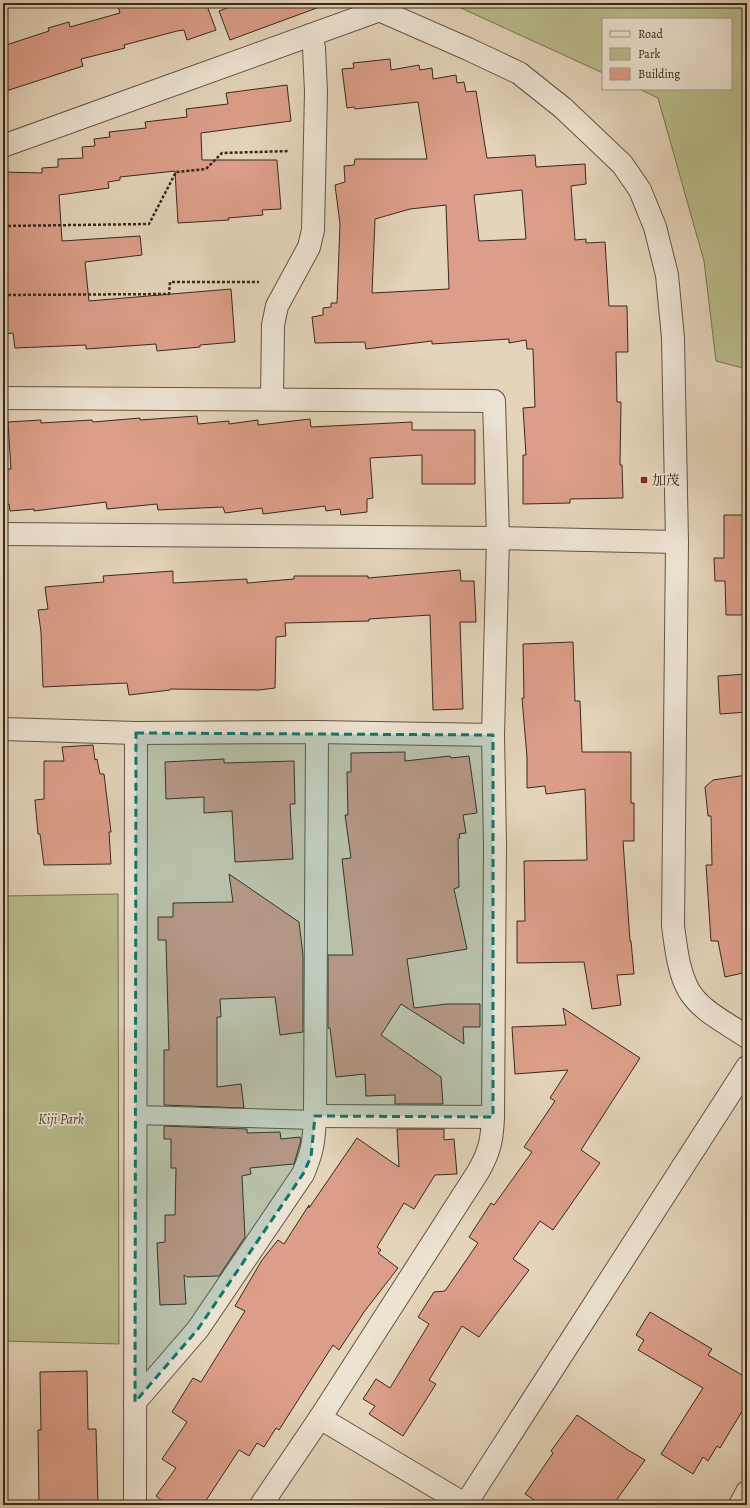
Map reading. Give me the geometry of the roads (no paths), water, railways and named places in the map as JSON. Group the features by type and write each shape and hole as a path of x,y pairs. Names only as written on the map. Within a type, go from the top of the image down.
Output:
{"street":[{"path":"3,146 311,35 371,7 519,73 563,108 622,164 640,190 655,227 667,275 673,338 677,542 673,926 680,967 688,989 704,1008 747,1037"},
{"path":"272,399 273,325 277,306 309,247 313,230 316,66 311,35"},
{"path":"3,398 494,401 498,538 493,736 495,860 492,1140 484,1162 320,1418 261,1505"},
{"path":"3,534 498,538 677,542"},
{"path":"3,729 136,733 317,732 493,736"},
{"path":"135,1402 198,1329 303,1174 310,1157 314,1141 315,1118 317,732"},
{"path":"135,1505 136,733"},
{"path":"320,1418 466,1505 747,1067"},
{"path":"315,1118 493,1117"},
{"path":"740,1505 747,1492"}],"lane":[{"path":"135,1115 315,1118"}],"place":[{"name":"加茂","path":"644,480"}],"park label":[{"name":"Kiji Park","path":"61,1119"}]}
